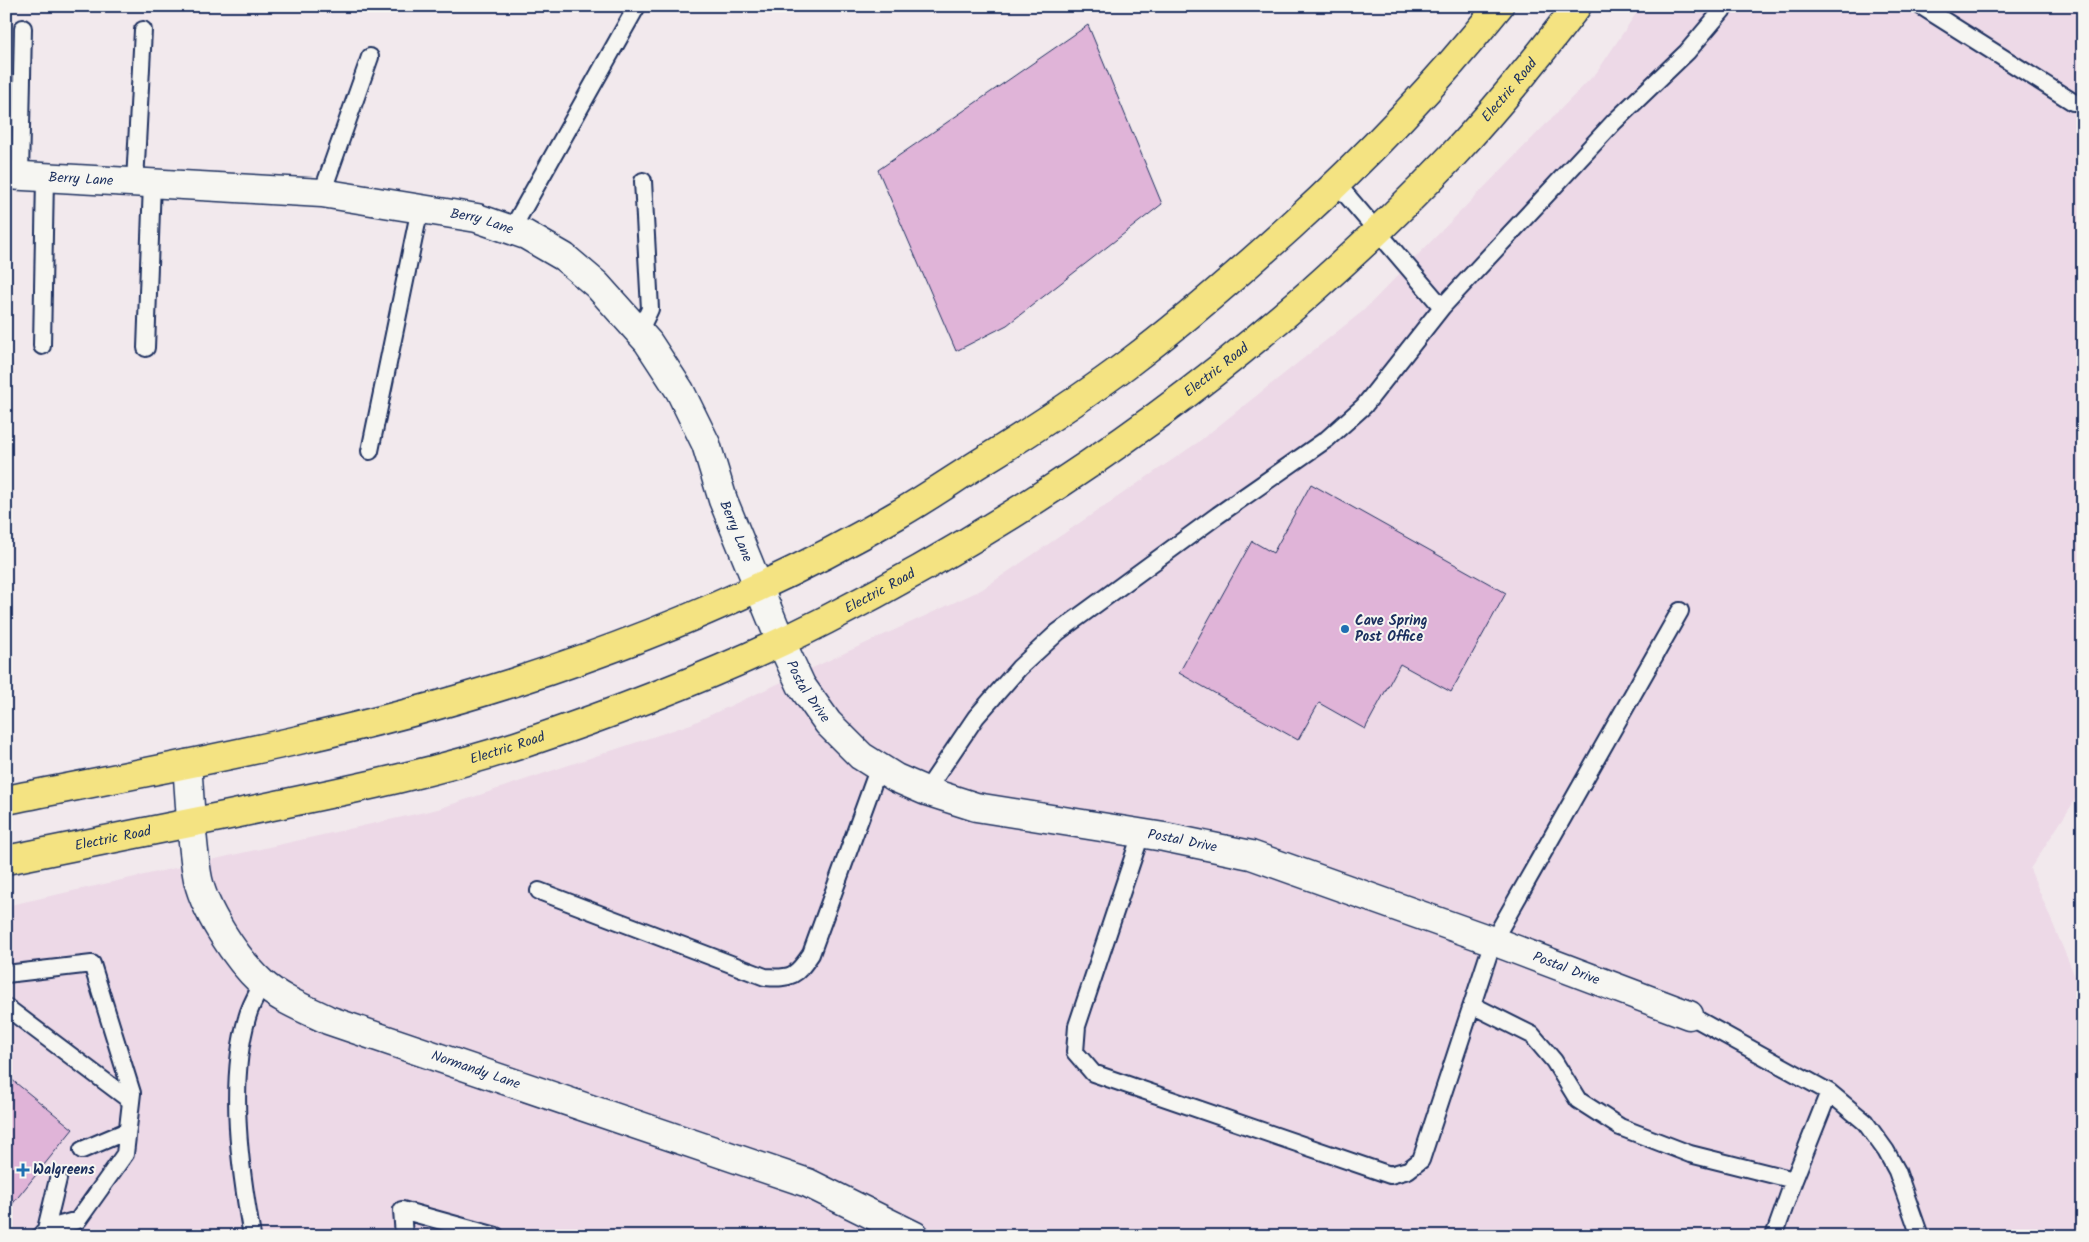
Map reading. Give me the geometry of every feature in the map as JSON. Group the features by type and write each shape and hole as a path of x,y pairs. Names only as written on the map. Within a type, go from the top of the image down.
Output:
{"main road":[{"path":"6,800 187,764 388,719 516,681 655,632 803,565 896,516 1051,419 1131,361 1223,288 1337,184 1396,125 1471,41 1499,6"},
{"name":"Electric Road","path":"6,860 398,780 517,746 661,694 781,642 828,619 970,540 1077,474 1176,403 1263,334 1378,231 1455,153 1534,62 1577,6"}],"street":[{"name":"Berry Lane","path":"24,176 322,192 477,218 512,229 564,256 597,285 648,342 680,391 706,444 723,500 758,586"},
{"name":"Postal Drive","path":"758,586 801,684 828,723 861,756 896,778 926,791 976,807 1141,834 1251,855 1493,941 1689,1015"},
{"name":"Normandy Lane","path":"187,764 197,875 212,915 234,951 263,983 285,999 328,1020 808,1183 915,1236"}],"lane":[{"path":"512,229 637,6"},
{"path":"926,791 976,717 1020,668 1058,632 1218,515 1327,439 1364,406 1442,307 1614,122 1687,52 1726,6"},
{"path":"1921,6 2073,102"},
{"path":"23,28 24,176 42,346"},
{"path":"143,30 146,348"},
{"path":"322,192 370,56"},
{"path":"639,332 650,309 643,181"},
{"path":"1337,184 1442,307"},
{"path":"370,451 420,208"},
{"path":"1141,834 1077,1026 1075,1052 1093,1073 1390,1175 1408,1170 1421,1160 1493,941 1680,611"},
{"path":"539,891 765,977 783,979 799,972 811,954 879,767"},
{"path":"6,974 92,964 132,1093 125,1154 78,1220 43,1232"},
{"path":"252,1236 245,1198 238,1132 239,1052 247,1016 263,983"},
{"path":"1472,1005 1532,1035 1554,1061 1578,1100 1620,1127 1690,1154 1794,1180"},
{"path":"6,1007 131,1101"},
{"path":"1689,1015 1828,1092 1865,1122 1886,1151 1896,1171 1920,1236"},
{"path":"1774,1236 1828,1092"},
{"path":"82,1150 127,1131"},
{"path":"43,1232 58,1180"},
{"path":"404,1236 402,1210 496,1236"}],"shaded area":[{"path":"1641,6 2083,6 2083,788 2030,869 2083,996 2083,1236 6,1236 6,906 438,809 691,724 981,590 1197,443 1363,311 1597,72"}],"building":[{"path":"1088,25 1162,204 1007,325 956,351 878,170"},
{"name":"Cave Spring Post Office","path":"1311,484 1506,593 1451,692 1400,664 1365,729 1319,703 1298,740 1179,673 1252,541 1273,553"},
{"name":"Walgreens","path":"6,1075 73,1129 6,1212"}],"place":[{"name":"Cave Spring Post Office","path":"1345,629"},
{"name":"Walgreens","path":"23,1170"}]}
